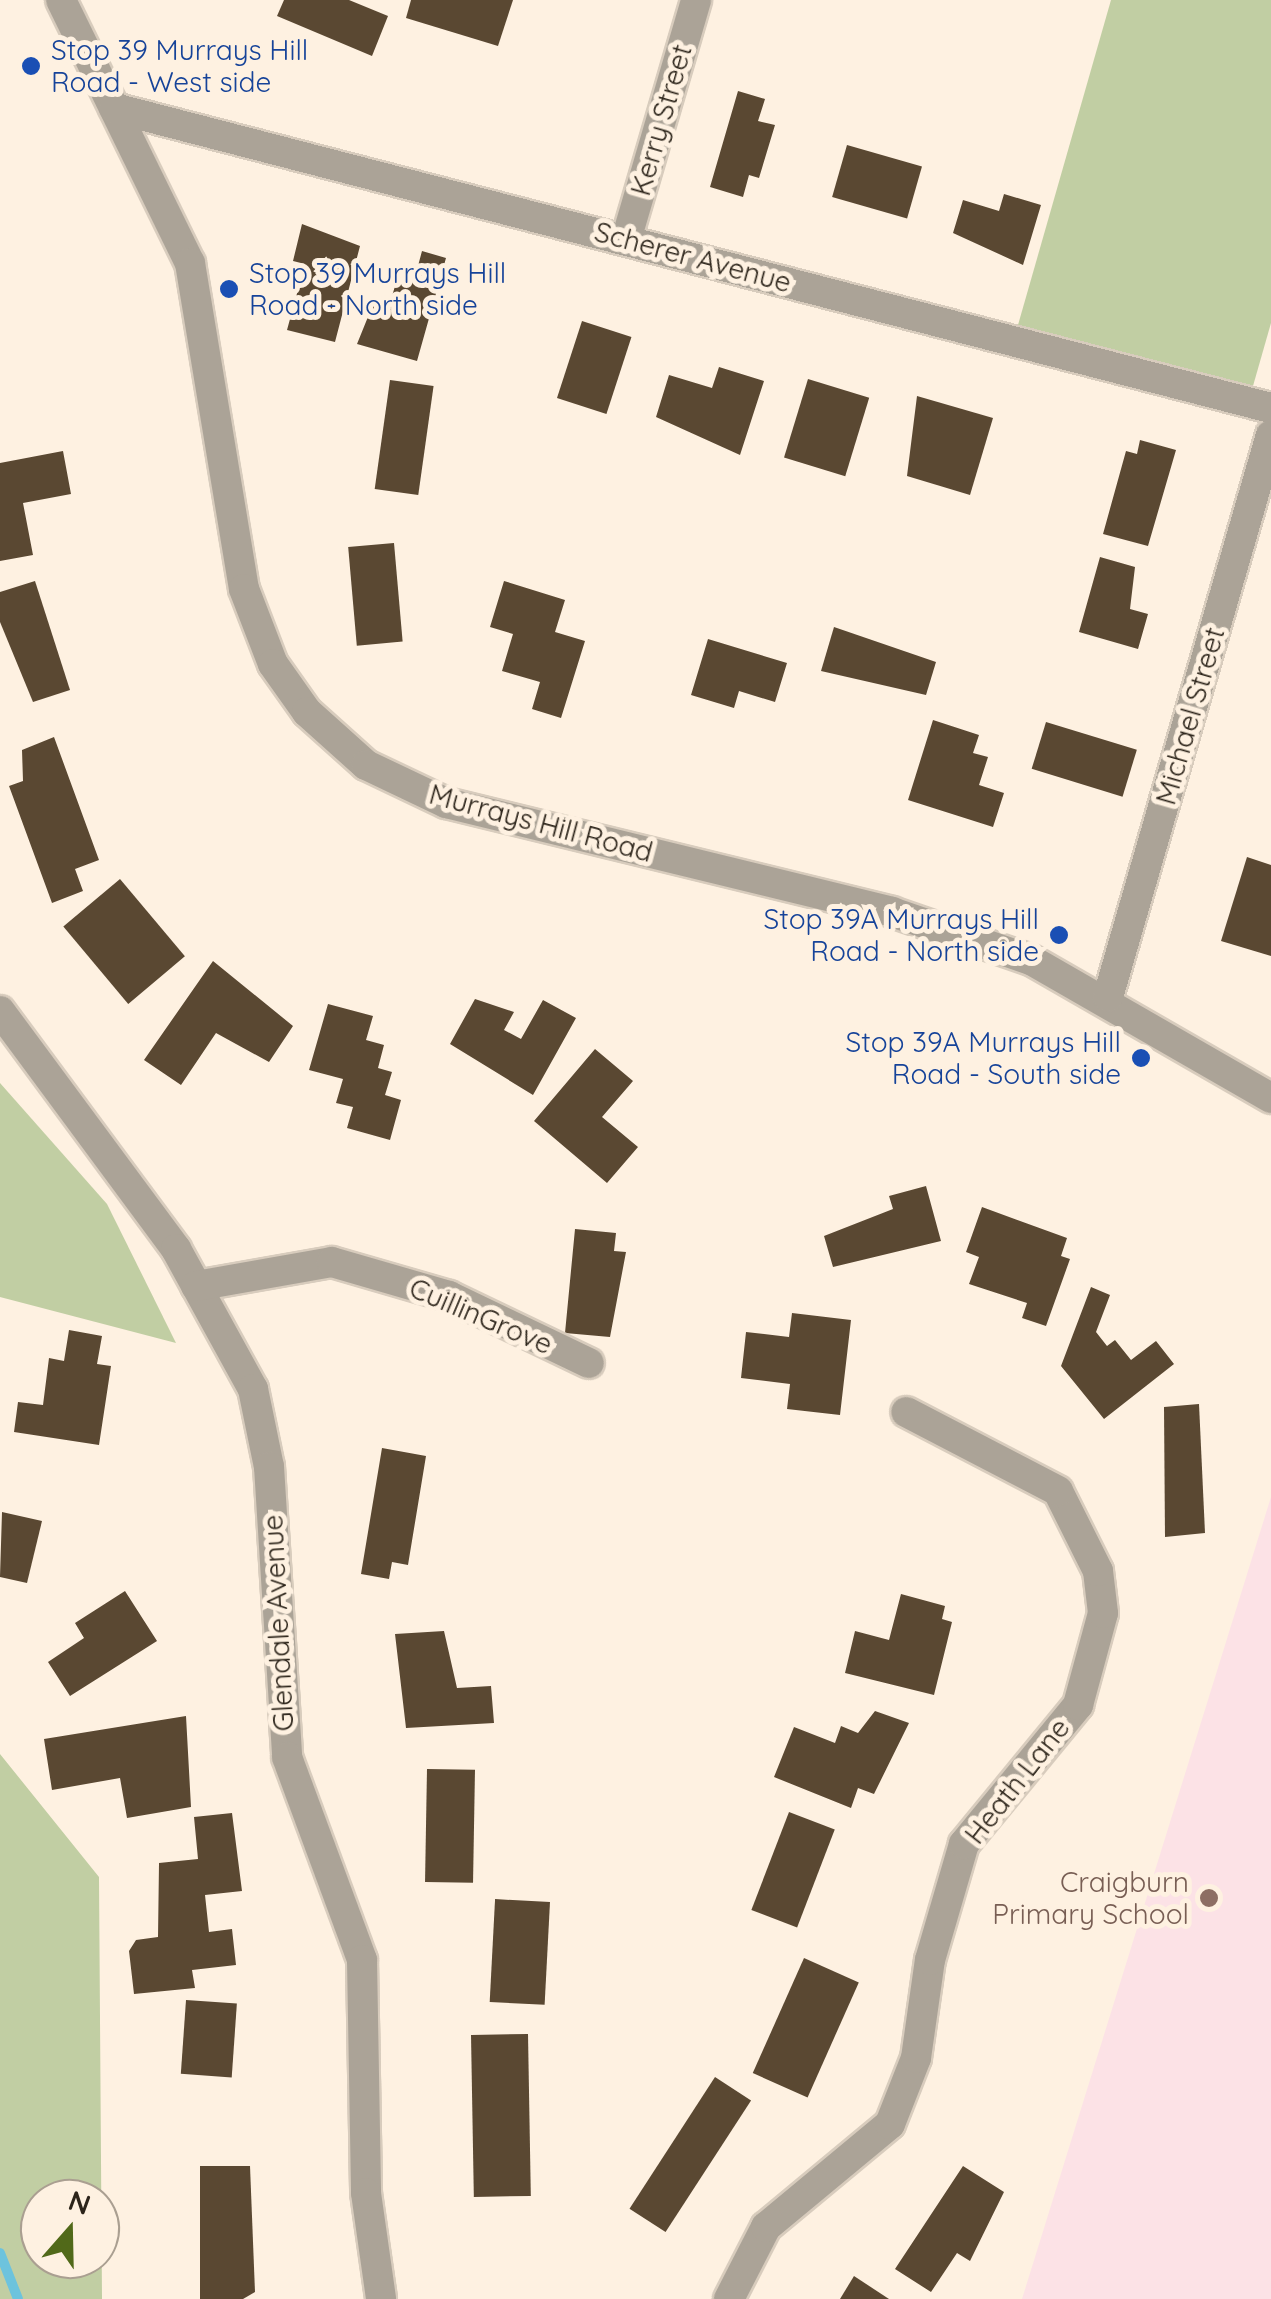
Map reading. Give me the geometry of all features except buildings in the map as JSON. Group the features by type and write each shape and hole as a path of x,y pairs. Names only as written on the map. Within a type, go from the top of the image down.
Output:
{"street":[{"name":"Murrays Hill Road","path":"61,0 190,263 244,589 272,664 322,726 366,765 446,803 892,912 1108,998 1271,1098"},
{"name":"Kerry Street","path":"626,240 696,0"},
{"name":"Scherer Avenue","path":"114,108 1271,408"},
{"name":"Michael Street","path":"1108,998 1271,435"},
{"name":"Glendale Avenue","path":"0,1012 196,1286 254,1389 270,1468 287,1757 362,1960 366,2193 380,2299"},
{"name":"CuillinGrove","path":"196,1286 332,1262 449,1296 589,1364"},
{"name":"Heath Lane","path":"729,2299 766,2227 838,2176 890,2124 916,2058 930,1960 964,1844 1078,1704 1103,1613 1098,1571 1058,1491 906,1412"}],"shaded area":[{"name":"Craigburn Primary School","path":"1271,1497 1271,2299 1022,2299"}],"green space":[{"path":"1111,0 1271,0 1271,323 1253,386 1018,325"},
{"path":"0,1083 107,1204 176,1343 0,1297"},
{"path":"0,1754 99,1877 101,2179 20,2179 20,2279 102,2279 102,2299 0,2299"}],"waterway":[{"path":"0,2253 18,2299"}],"place":[{"name":"Stop 39 Murrays Hill Road - West side","path":"31,66"},
{"name":"Stop 39 Murrays Hill Road - North side","path":"229,289"},
{"name":"Stop 39A Murrays Hill Road - North side","path":"1059,935"},
{"name":"Stop 39A Murrays Hill Road - South side","path":"1141,1058"},
{"name":"Craigburn Primary School","path":"1209,1898"}]}
